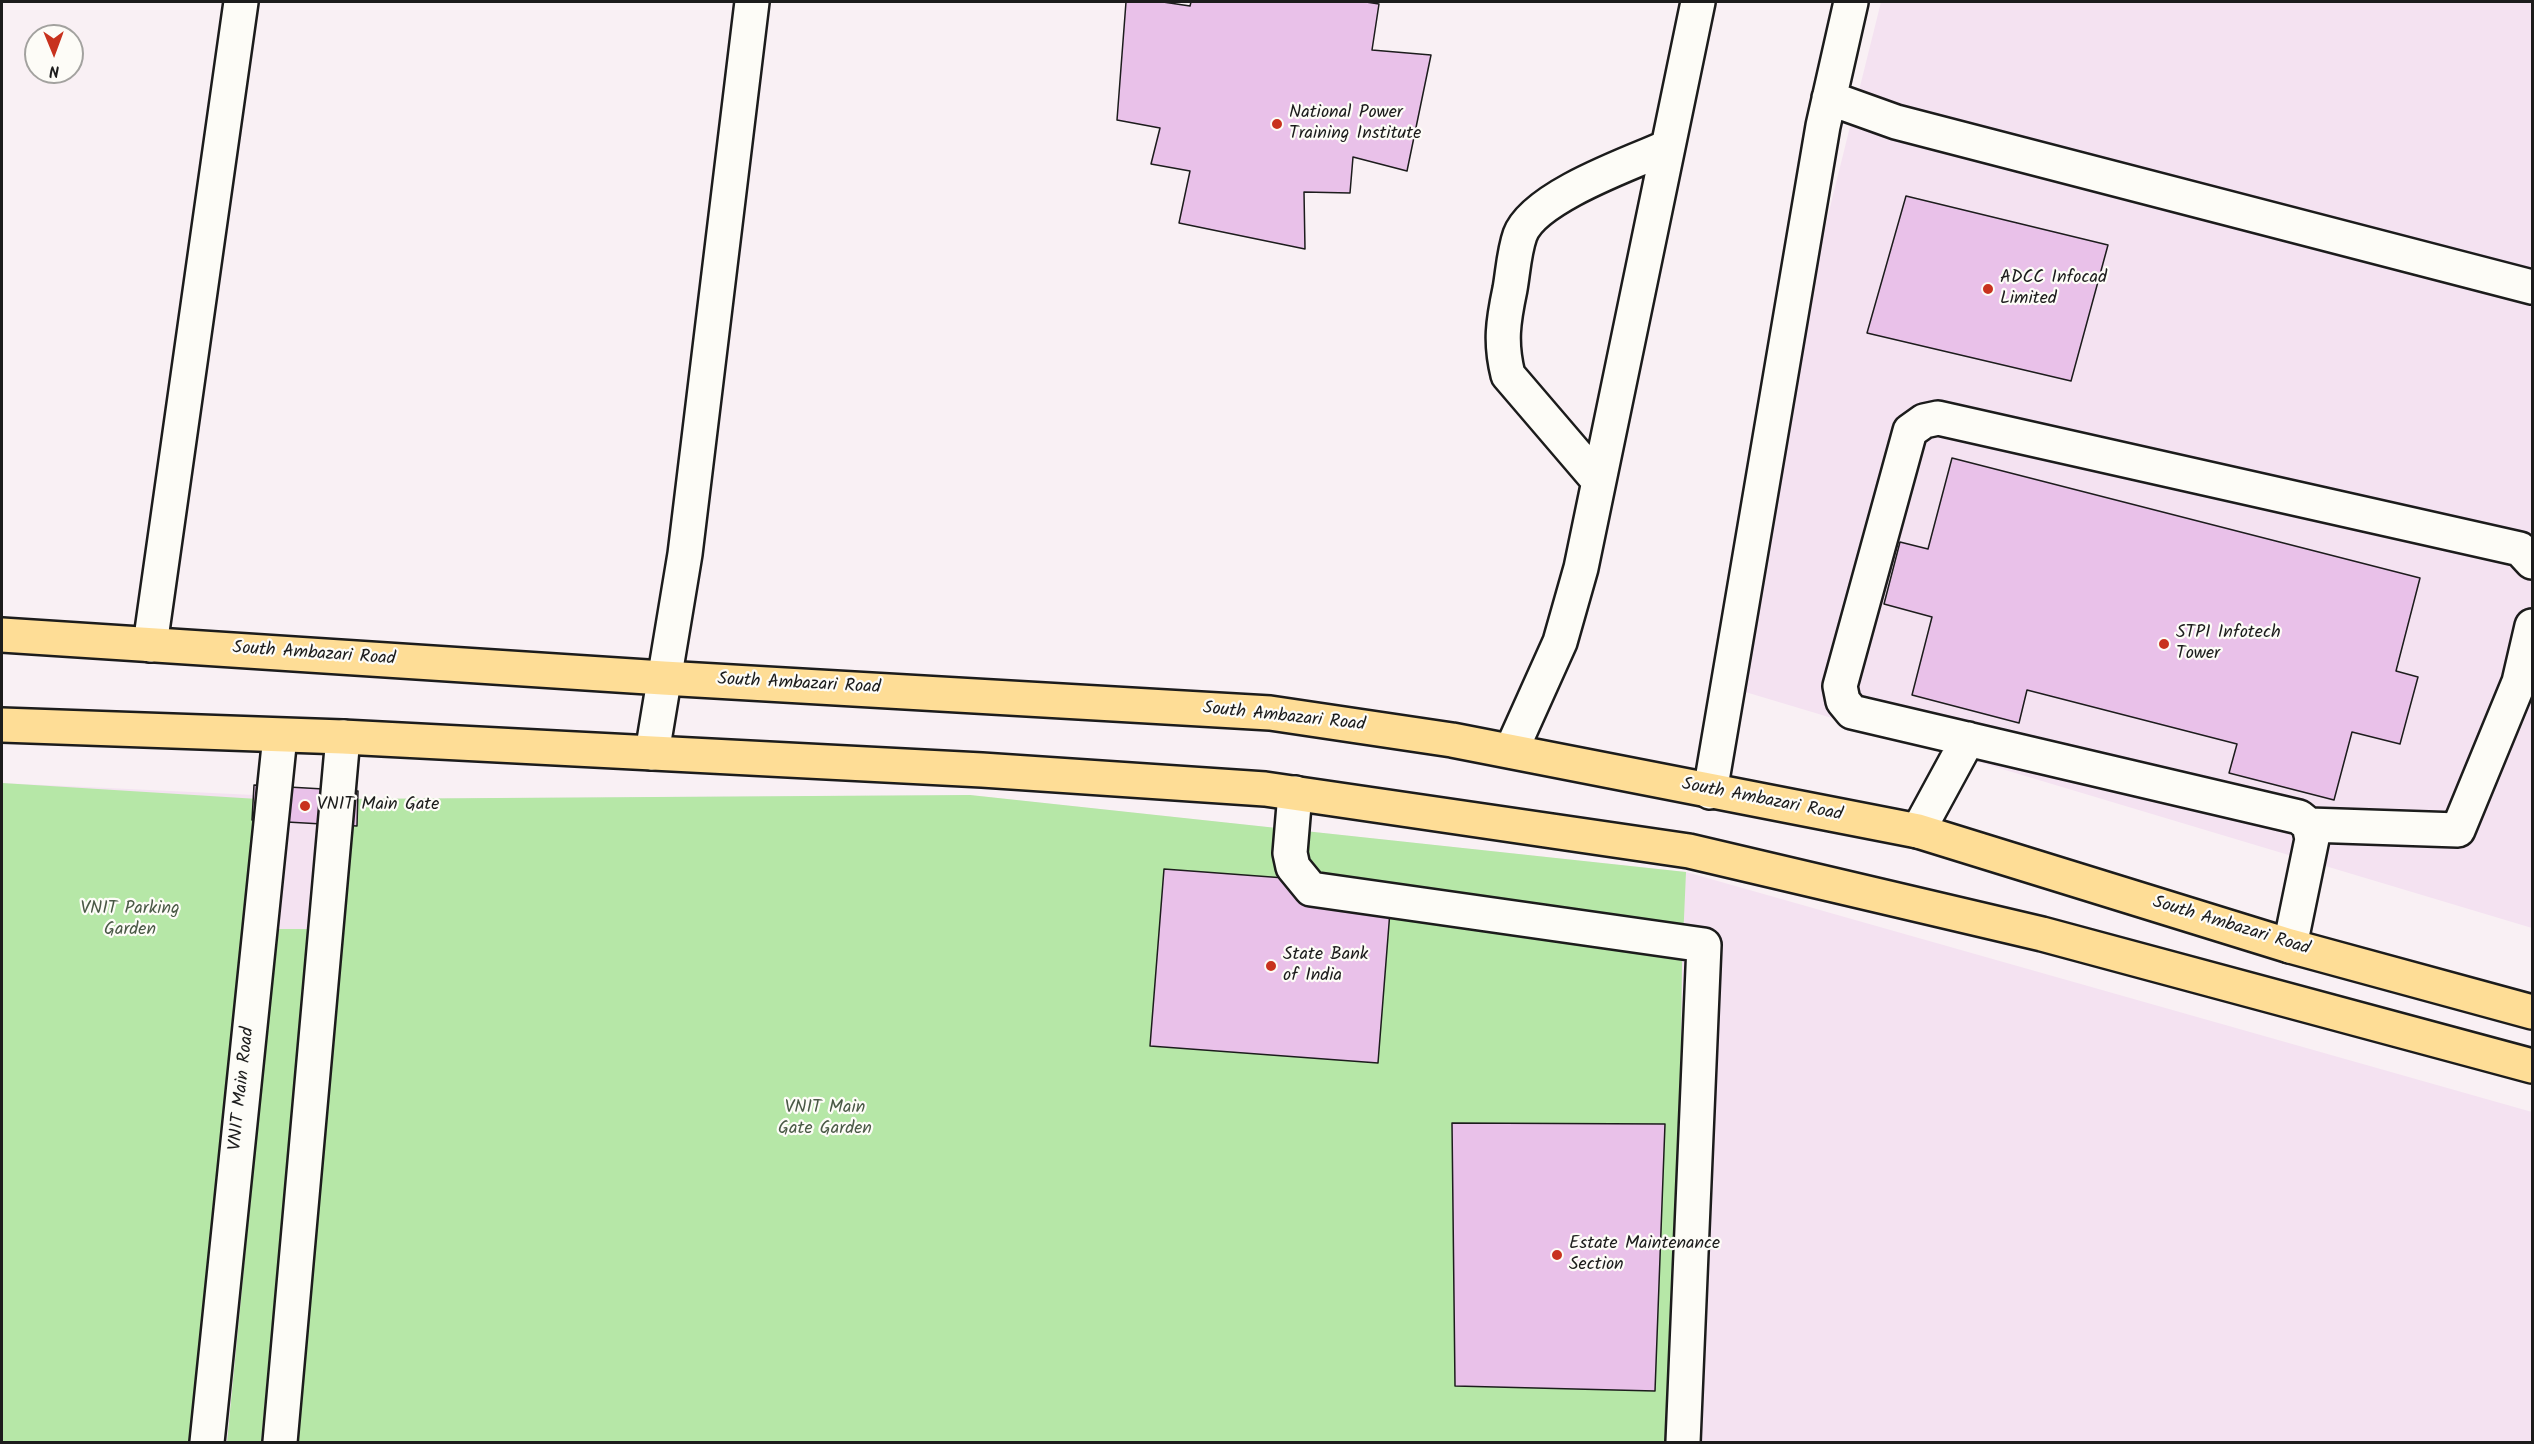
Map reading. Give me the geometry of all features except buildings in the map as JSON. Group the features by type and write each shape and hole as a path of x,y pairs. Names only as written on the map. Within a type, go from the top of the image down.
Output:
{"main road":[{"name":"South Ambazari Road","path":"2,635 663,678 1270,713 1452,740 1918,831 2290,946 2532,1012"},
{"path":"2,725 343,737 982,770 1295,793 1689,851 2042,934 2532,1065"}],"street":[{"path":"150,645 241,2"},
{"path":"652,753 685,554 752,2"},
{"path":"1511,751 1560,642 1581,568 1698,2"},
{"path":"1710,792 1829,98 1851,2"},
{"path":"1829,98 1896,122 2532,287"},
{"path":"1598,479 1508,375 1503,355 1502,331 1520,233 1538,213 1567,192 1668,147"},
{"path":"2532,562 2520,549 2509,546 1938,418 1924,421 1910,431 1840,686 1843,701 1852,712 2299,817 2309,825 2458,830 2519,682 2532,626"},
{"name":"VNIT Main Road","path":"207,1443 280,736"},
{"path":"280,1443 343,737"},
{"path":"1918,831 1968,739"},
{"path":"1295,793 1290,853 1293,867 1311,889 1704,945 1683,1443"},
{"path":"2290,946 2312,839 2309,825"}],"shaded area":[{"path":"1881,2 2532,2 2532,928 1712,682"},
{"path":"2,783 339,799 970,795 1686,872 2532,1112 2532,1442 2,1442"}],"green space":[{"name":"VNIT Parking Garden","path":"2,783 274,800 207,1442 2,1442"},
{"name":"VNIT Main Gate Garden","path":"970,795 1686,872 1682,964 1676,1442 280,1442 339,799"},
{"path":"277,929 310,929 261,1442 227,1442"}],"place":[{"name":"National Power Training Institute","path":"1277,124"},
{"name":"ADCC Infocad Limited","path":"1988,289"},
{"name":"STPI Infotech Tower","path":"2164,644"},
{"name":"VNIT Main Gate","path":"305,806"},
{"name":"State Bank of India","path":"1271,966"},
{"name":"Estate Maintenance Section","path":"1557,1255"}]}
